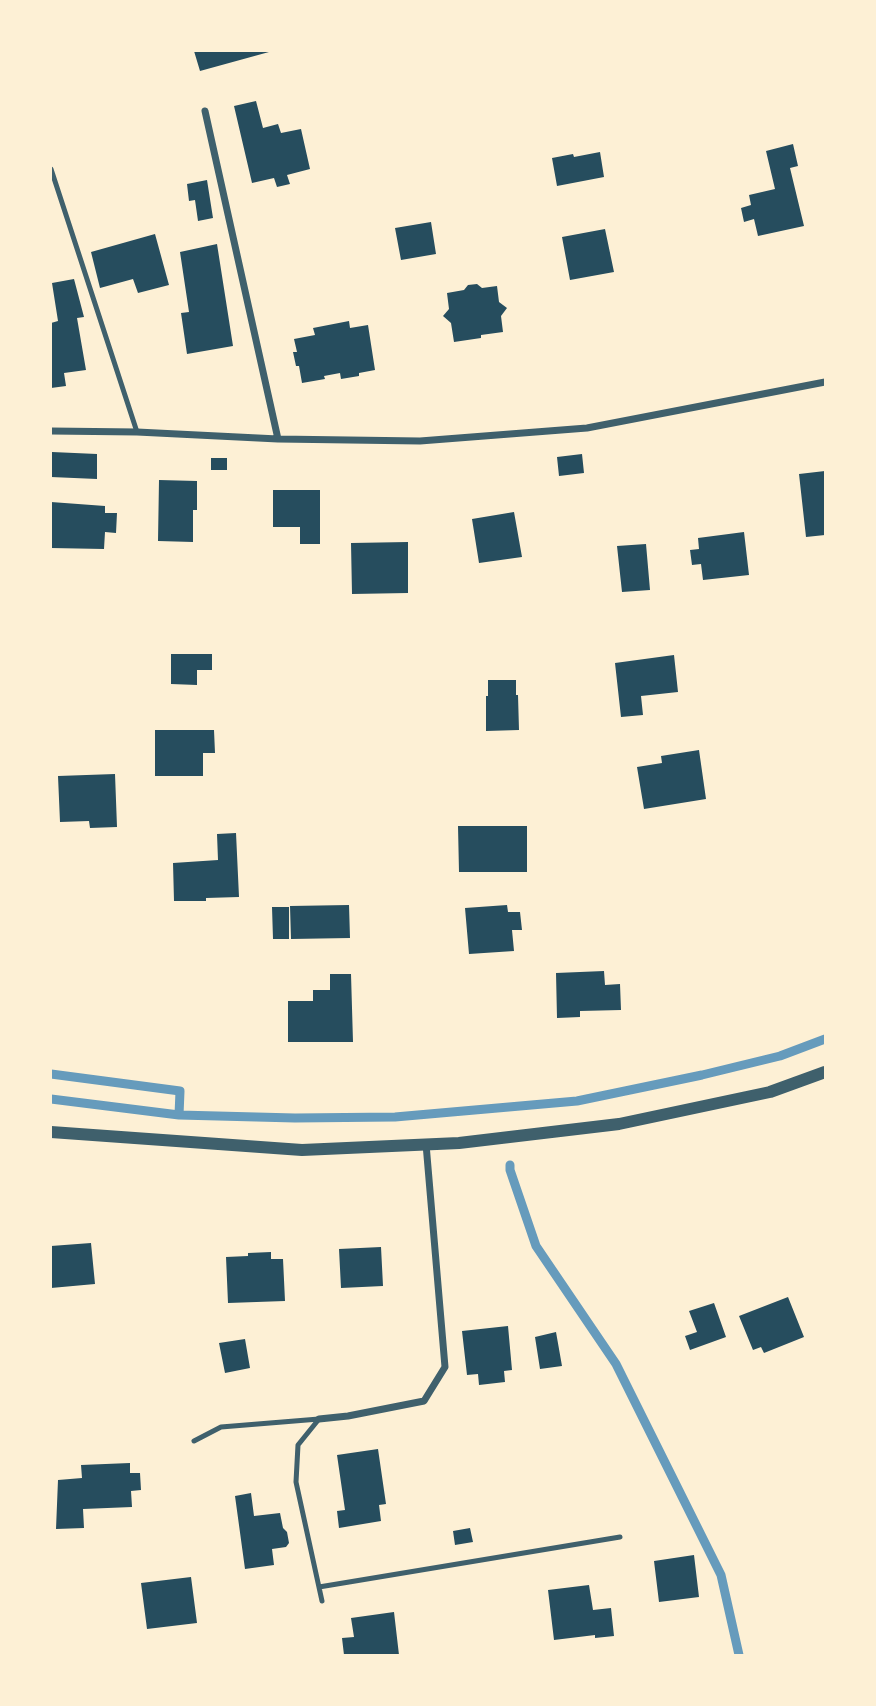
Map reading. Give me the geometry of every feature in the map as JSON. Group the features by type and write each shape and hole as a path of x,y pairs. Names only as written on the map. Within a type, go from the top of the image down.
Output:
{"street":[{"path":"205,111 278,439"},
{"path":"51,432 420,441 587,428 825,382"},
{"path":"51,1132 302,1150 459,1143 620,1124 770,1092 825,1072"},
{"path":"319,1419 424,1401 445,1367 426,1144"}],"lane":[{"path":"51,169 137,432"},
{"path":"194,1441 221,1427 319,1419"},
{"path":"319,1419 298,1445 296,1482 322,1601"},
{"path":"319,1587 620,1536"}],"building":[{"path":"194,51 269,51 269,52 200,71"},
{"path":"256,101 263,128 278,124 281,133 301,129 310,169 287,175 290,184 277,187 274,178 252,183 234,106"},
{"path":"793,144 798,166 790,168 804,226 758,236 754,219 744,222 741,208 751,205 749,195 775,189 766,151"},
{"path":"600,152 604,177 557,186 552,158"},
{"path":"207,180 213,218 198,221 195,200 189,201 187,184"},
{"path":"431,222 436,254 401,260 395,228"},
{"path":"605,229 614,272 570,280 562,237"},
{"path":"155,234 169,285 138,293 133,279 100,288 91,252"},
{"path":"217,244 233,346 187,354 181,313 189,312 180,252"},
{"path":"74,279 84,317 77,318 86,370 64,373 66,386 51,388 51,323 58,321 52,283"},
{"path":"477,284 482,288 497,286 499,302 507,308 501,316 503,332 454,342 451,323 443,316 449,309 447,293"},
{"path":"349,321 350,328 368,325 375,370 341,379 340,373 302,383 293,352 297,352 294,339 315,335 313,328"},
{"path":"52,452 97,454 97,479 51,477"},
{"path":"582,454 584,473 559,476 557,457"},
{"path":"211,458 227,458 227,470 211,470"},
{"path":"825,471 825,535 806,537 799,474"},
{"path":"159,480 197,481 193,542 158,541"},
{"path":"273,490 320,490 320,544 300,544 300,527 273,527"},
{"path":"51,502 105,506 105,513 117,513 116,533 105,532 104,549 51,548"},
{"path":"514,512 522,557 479,563 472,519"},
{"path":"744,532 749,575 703,580 701,564 692,565 690,550 699,549 698,538"},
{"path":"408,542 408,593 352,594 351,543"},
{"path":"646,544 650,590 622,592 617,546"},
{"path":"171,654 212,654 212,670 197,670 197,685 171,684"},
{"path":"674,655 678,692 641,696 643,715 621,717 615,663"},
{"path":"488,680 516,680 519,730 486,731"},
{"path":"155,730 214,730 215,753 203,753 203,776 155,776"},
{"path":"699,750 706,799 644,809 637,767 662,763 661,756"},
{"path":"115,774 117,827 90,828 89,821 60,822 58,776"},
{"path":"458,826 527,826 527,872 459,872"},
{"path":"236,833 239,897 174,901 173,863 218,860 217,834"},
{"path":"349,905 350,938 291,939 290,906"},
{"path":"507,905 508,912 520,912 522,930 512,930 514,951 469,954 465,908"},
{"path":"272,907 289,907 289,939 273,939"},
{"path":"604,971 605,985 620,984 621,1010 580,1011 580,1017 557,1018 556,973"},
{"path":"330,974 351,974 353,1042 288,1042 288,1001 313,1001 313,990 330,990"},
{"path":"91,1243 95,1284 51,1288 51,1246"},
{"path":"381,1247 383,1286 341,1288 339,1249"},
{"path":"271,1252 271,1259 283,1259 285,1301 228,1303 226,1257"},
{"path":"788,1297 804,1337 764,1353 761,1347 753,1350 739,1316"},
{"path":"714,1303 726,1337 690,1350 685,1336 697,1332 689,1311"},
{"path":"508,1326 512,1370 504,1371 505,1382 479,1385 478,1374 467,1375 462,1331"},
{"path":"556,1332 562,1366 540,1369 535,1337"},
{"path":"245,1339 250,1368 225,1373 219,1343"},
{"path":"378,1449 386,1504 379,1505 381,1521 339,1528 337,1511 345,1510 337,1455"},
{"path":"130,1463 130,1473 140,1473 141,1490 131,1491 132,1507 83,1509 84,1528 56,1529 58,1480 82,1478 81,1465"},
{"path":"251,1493 254,1516 280,1513 289,1543 286,1547 272,1549 274,1565 245,1569 235,1496"},
{"path":"470,1528 473,1542 455,1545 453,1531"},
{"path":"694,1555 699,1597 659,1602 654,1561"},
{"path":"191,1577 197,1623 147,1629 141,1583"},
{"path":"589,1585 593,1610 611,1608 614,1636 595,1638 595,1635 554,1640 548,1590"},
{"path":"394,1612 399,1655 344,1655 342,1638 354,1637 351,1618"}],"waterway":[{"path":"51,1099 179,1115 395,1117 577,1101 780,1056 825,1039"},
{"path":"51,1074 180,1091 179,1115"},
{"path":"510,1165 536,1246 616,1364 721,1575 739,1655"}]}
